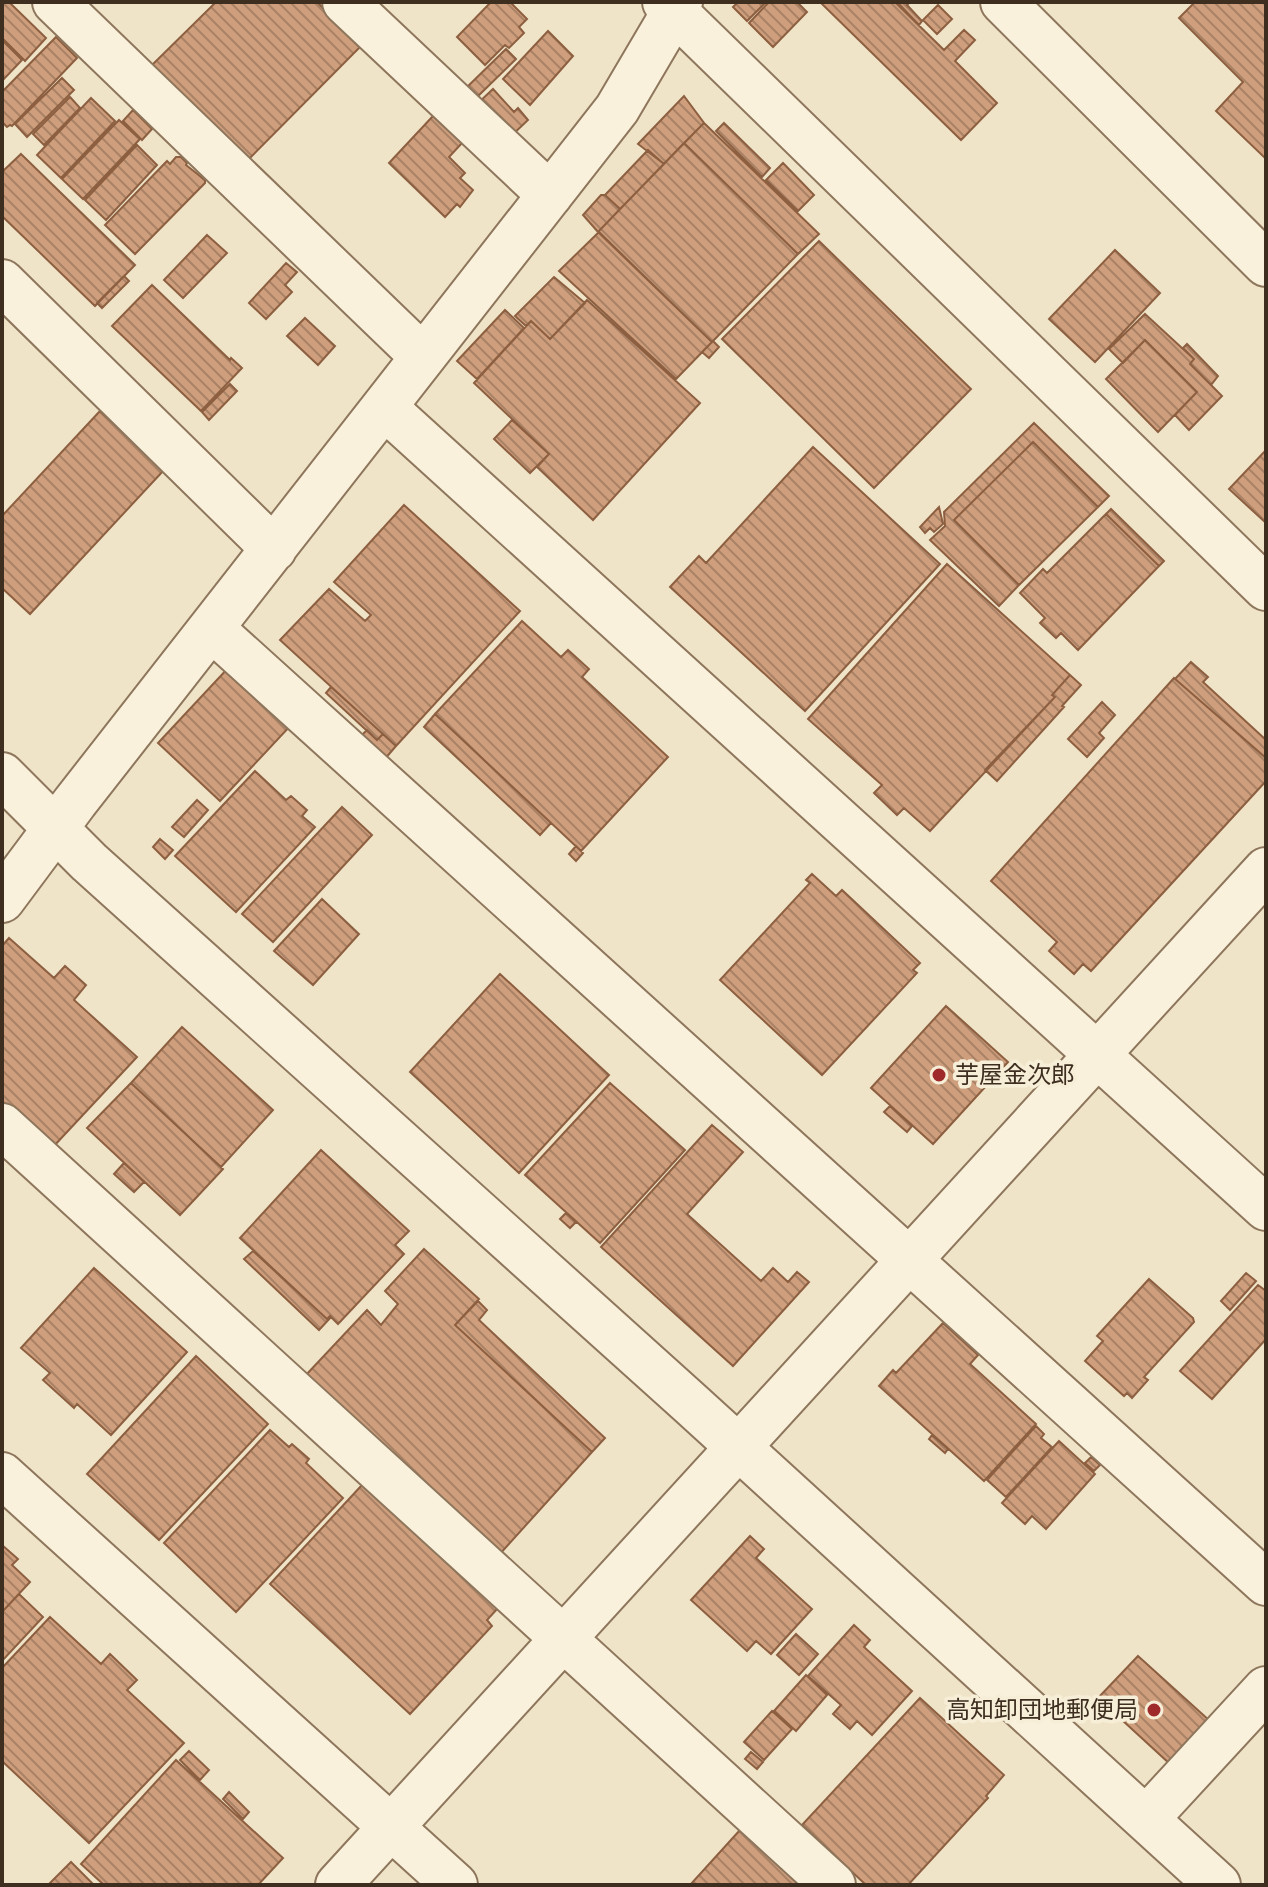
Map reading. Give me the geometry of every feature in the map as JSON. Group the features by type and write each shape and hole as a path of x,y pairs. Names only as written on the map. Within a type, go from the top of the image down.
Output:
{"street":[{"path":"55,2 423,357"},
{"path":"345,2 550,195"},
{"path":"1003,2 1266,264"},
{"path":"2,900 617,109 673,5 1266,588"},
{"path":"2,282 274,549"},
{"path":"384,407 1266,1208"},
{"path":"212,629 1266,1583"},
{"path":"2,775 100,872 1218,1885"},
{"path":"338,1885 1266,870"},
{"path":"2,1126 833,1885"},
{"path":"2,1475 455,1885"},
{"path":"1146,1819 1266,1689"}],"building":[{"path":"2,2 9,2 46,38 25,61 2,38"},
{"path":"216,2 317,2 361,46 246,162 150,67"},
{"path":"491,2 510,2 527,19 519,27 524,33 509,48 505,45 485,65 457,37"},
{"path":"734,2 766,2 747,21 733,7"},
{"path":"769,2 797,2 807,12 773,47 749,23"},
{"path":"820,2 895,2 944,50 964,30 975,40 955,61 997,103 961,140"},
{"path":"897,2 910,2 907,5 922,21 919,25"},
{"path":"1195,2 1266,2 1266,159 1216,111 1243,82 1179,18"},
{"path":"938,5 952,19 937,34 923,20"},
{"path":"548,31 573,56 530,105 503,79"},
{"path":"56,37 77,58 12,126 7,127 2,122 2,92"},
{"path":"2,40 22,60 2,81"},
{"path":"506,49 516,59 475,99 465,89"},
{"path":"62,78 74,90 27,137 15,124"},
{"path":"493,89 514,112 518,108 528,120 509,138 476,105"},
{"path":"684,96 704,123 664,164 638,144"},
{"path":"70,97 80,108 44,145 33,134"},
{"path":"91,98 115,121 61,178 37,155"},
{"path":"133,110 152,129 142,140 123,121"},
{"path":"433,116 462,143 449,157 465,173 460,178 473,190 460,207 457,204 445,217 389,163"},
{"path":"119,120 140,139 83,199 62,179"},
{"path":"704,123 819,234 798,254 684,143"},
{"path":"724,123 770,168 762,177 716,131"},
{"path":"684,143 798,254 712,342 598,232"},
{"path":"137,145 157,165 106,220 85,200"},
{"path":"648,150 664,164 620,209 605,195"},
{"path":"21,154 135,265 95,306 2,216 2,172"},
{"path":"176,157 181,157 205,183 135,254 105,225 167,161 170,164"},
{"path":"783,163 814,195 798,211 766,180"},
{"path":"601,195 620,209 598,232 583,215"},
{"path":"599,232 712,342 676,379 559,271"},
{"path":"207,235 227,253 183,298 164,280"},
{"path":"819,241 971,389 874,488 722,339"},
{"path":"1115,250 1160,293 1095,362 1049,319"},
{"path":"286,263 297,272 285,285 292,292 266,319 249,303"},
{"path":"124,276 129,281 102,308 97,303"},
{"path":"554,277 585,303 550,339 531,321 526,326 515,316"},
{"path":"152,285 242,368 201,411 112,326"},
{"path":"587,300 700,403 593,520 537,467 549,454 474,383 531,321 550,339"},
{"path":"505,310 524,328 477,379 457,361"},
{"path":"1145,314 1194,359 1190,364 1222,396 1189,430 1175,415 1197,392 1145,340 1123,363 1109,349"},
{"path":"305,318 335,346 318,365 287,336"},
{"path":"1145,340 1197,392 1158,432 1106,379"},
{"path":"713,341 719,347 709,358 702,352"},
{"path":"1187,344 1218,376 1211,385 1190,364 1194,359 1183,348"},
{"path":"230,384 237,391 209,420 202,412"},
{"path":"100,411 164,470 30,614 2,588 2,516"},
{"path":"512,420 549,454 530,473 494,439"},
{"path":"1034,423 1109,496 1098,507 1033,442 954,520 1019,585 999,606 930,540 945,526 944,512"},
{"path":"1033,442 1098,507 1019,585 954,520"},
{"path":"813,447 940,564 805,711 670,587 699,556 706,563"},
{"path":"1266,450 1266,523 1229,489"},
{"path":"404,505 520,611 396,746 280,640 329,589 365,621 371,615 334,582"},
{"path":"939,507 943,524 934,532 930,528 925,533 920,527"},
{"path":"1111,509 1164,561 1159,566 1106,514"},
{"path":"1106,514 1159,566 1078,650 1061,633 1056,638 1040,623 1045,618 1020,593 1043,569 1047,573"},
{"path":"947,564 1070,675 1052,695 1055,697 930,831 904,808 897,815 874,793 882,785 808,719"},
{"path":"522,621 561,657 568,650 589,669 582,677 668,757 581,851 435,714"},
{"path":"1191,662 1208,677 1203,682 1266,740 1266,758 1175,679"},
{"path":"230,666 292,724 220,801 158,743"},
{"path":"1070,675 1081,685 997,781 985,770 1055,697 1052,695"},
{"path":"1174,678 1266,758 1266,781 1091,971 1083,964 1074,974 1049,951 1057,942 991,881"},
{"path":"331,687 383,734 377,740 326,693"},
{"path":"1102,702 1115,715 1099,733 1104,738 1087,757 1068,739"},
{"path":"435,714 551,823 540,835 424,727"},
{"path":"367,730 377,740 383,734 396,746 384,760 360,737"},
{"path":"255,771 286,800 291,796 307,810 302,816 315,827 236,912 175,856"},
{"path":"197,800 208,810 184,837 172,827"},
{"path":"342,807 372,835 273,942 242,914"},
{"path":"160,839 173,850 165,859 153,847"},
{"path":"576,846 583,853 576,861 569,854"},
{"path":"812,874 836,896 842,890 920,963 913,970 917,973 822,1075 720,980 810,883 806,880"},
{"path":"322,899 359,934 313,985 274,951"},
{"path":"9,938 54,978 65,966 86,985 74,1000 137,1057 53,1147 2,1101 2,946"},
{"path":"500,974 609,1075 519,1173 410,1072"},
{"name":"芋屋金次郎","path":"946,1006 1008,1062 933,1144 871,1088"},
{"path":"182,1027 273,1110 221,1167 131,1083"},
{"path":"131,1083 223,1169 180,1215 87,1128"},
{"path":"610,1083 685,1150 600,1243 525,1175"},
{"path":"890,1106 912,1126 907,1132 884,1112"},
{"path":"712,1125 743,1152 687,1214 761,1281 773,1268 788,1282 797,1272 809,1282 733,1366 601,1247"},
{"path":"321,1150 409,1231 395,1245 404,1254 338,1324 330,1316 327,1319 240,1238"},
{"path":"124,1163 144,1182 134,1192 114,1174"},
{"path":"566,1213 576,1222 570,1228 560,1219"},
{"path":"424,1249 479,1299 455,1325 592,1452 499,1555 305,1376 367,1310 381,1325 398,1304 385,1291"},
{"path":"253,1251 327,1319 331,1317 319,1330 244,1259"},
{"path":"94,1268 187,1352 111,1435 77,1404 74,1408 43,1380 50,1373 21,1348"},
{"path":"1246,1273 1256,1281 1230,1310 1221,1301"},
{"path":"1149,1279 1194,1322 1144,1377 1148,1380 1132,1398 1127,1393 1124,1396 1085,1361 1103,1341 1097,1336"},
{"path":"1258,1285 1266,1291 1266,1339 1212,1399 1180,1371"},
{"path":"478,1301 487,1310 479,1320 605,1438 592,1452 455,1325"},
{"path":"943,1323 978,1355 970,1364 1036,1424 984,1481 879,1386 893,1370 896,1373"},
{"path":"196,1356 268,1424 159,1540 87,1474"},
{"path":"1036,1426 1044,1434 1041,1438 1052,1447 1006,1497 987,1480"},
{"path":"270,1430 309,1459 306,1463 343,1498 236,1612 164,1543"},
{"path":"932,1435 948,1449 945,1453 929,1439"},
{"path":"1059,1441 1095,1474 1046,1529 1032,1516 1025,1524 1002,1503"},
{"path":"1091,1457 1100,1465 1094,1471 1085,1463"},
{"path":"362,1485 498,1608 487,1620 492,1626 410,1714 270,1584"},
{"path":"750,1536 764,1549 756,1558 812,1609 771,1654 756,1641 747,1651 691,1600"},
{"path":"2,1545 18,1559 12,1565 30,1582 2,1612"},
{"path":"19,1594 43,1617 2,1661 2,1612"},
{"path":"50,1617 101,1664 110,1654 137,1680 127,1690 184,1743 89,1843 2,1761 2,1668"},
{"path":"854,1625 870,1640 864,1647 912,1691 872,1735 857,1721 850,1729 833,1714 841,1705 808,1676"},
{"path":"796,1634 818,1654 799,1675 777,1655"},
{"path":"1138,1656 1210,1721 1170,1764 1098,1698"},
{"path":"806,1675 827,1695 796,1731 774,1711"},
{"path":"920,1698 1004,1775 986,1796 988,1798 908,1885 866,1885 802,1825"},
{"path":"772,1711 792,1729 764,1760 744,1742"},
{"path":"189,1751 209,1770 200,1780 180,1760"},
{"path":"751,1752 763,1762 757,1769 745,1759"},
{"path":"176,1760 283,1858 258,1885 104,1885 81,1864"},
{"path":"229,1792 249,1812 243,1819 223,1799"},
{"path":"740,1830 800,1885 690,1885"},
{"path":"71,1862 94,1885 48,1885"}],"place":[{"name":"芋屋金次郎","path":"939,1075"},
{"name":"高知卸団地郵便局","path":"1154,1710"}]}
